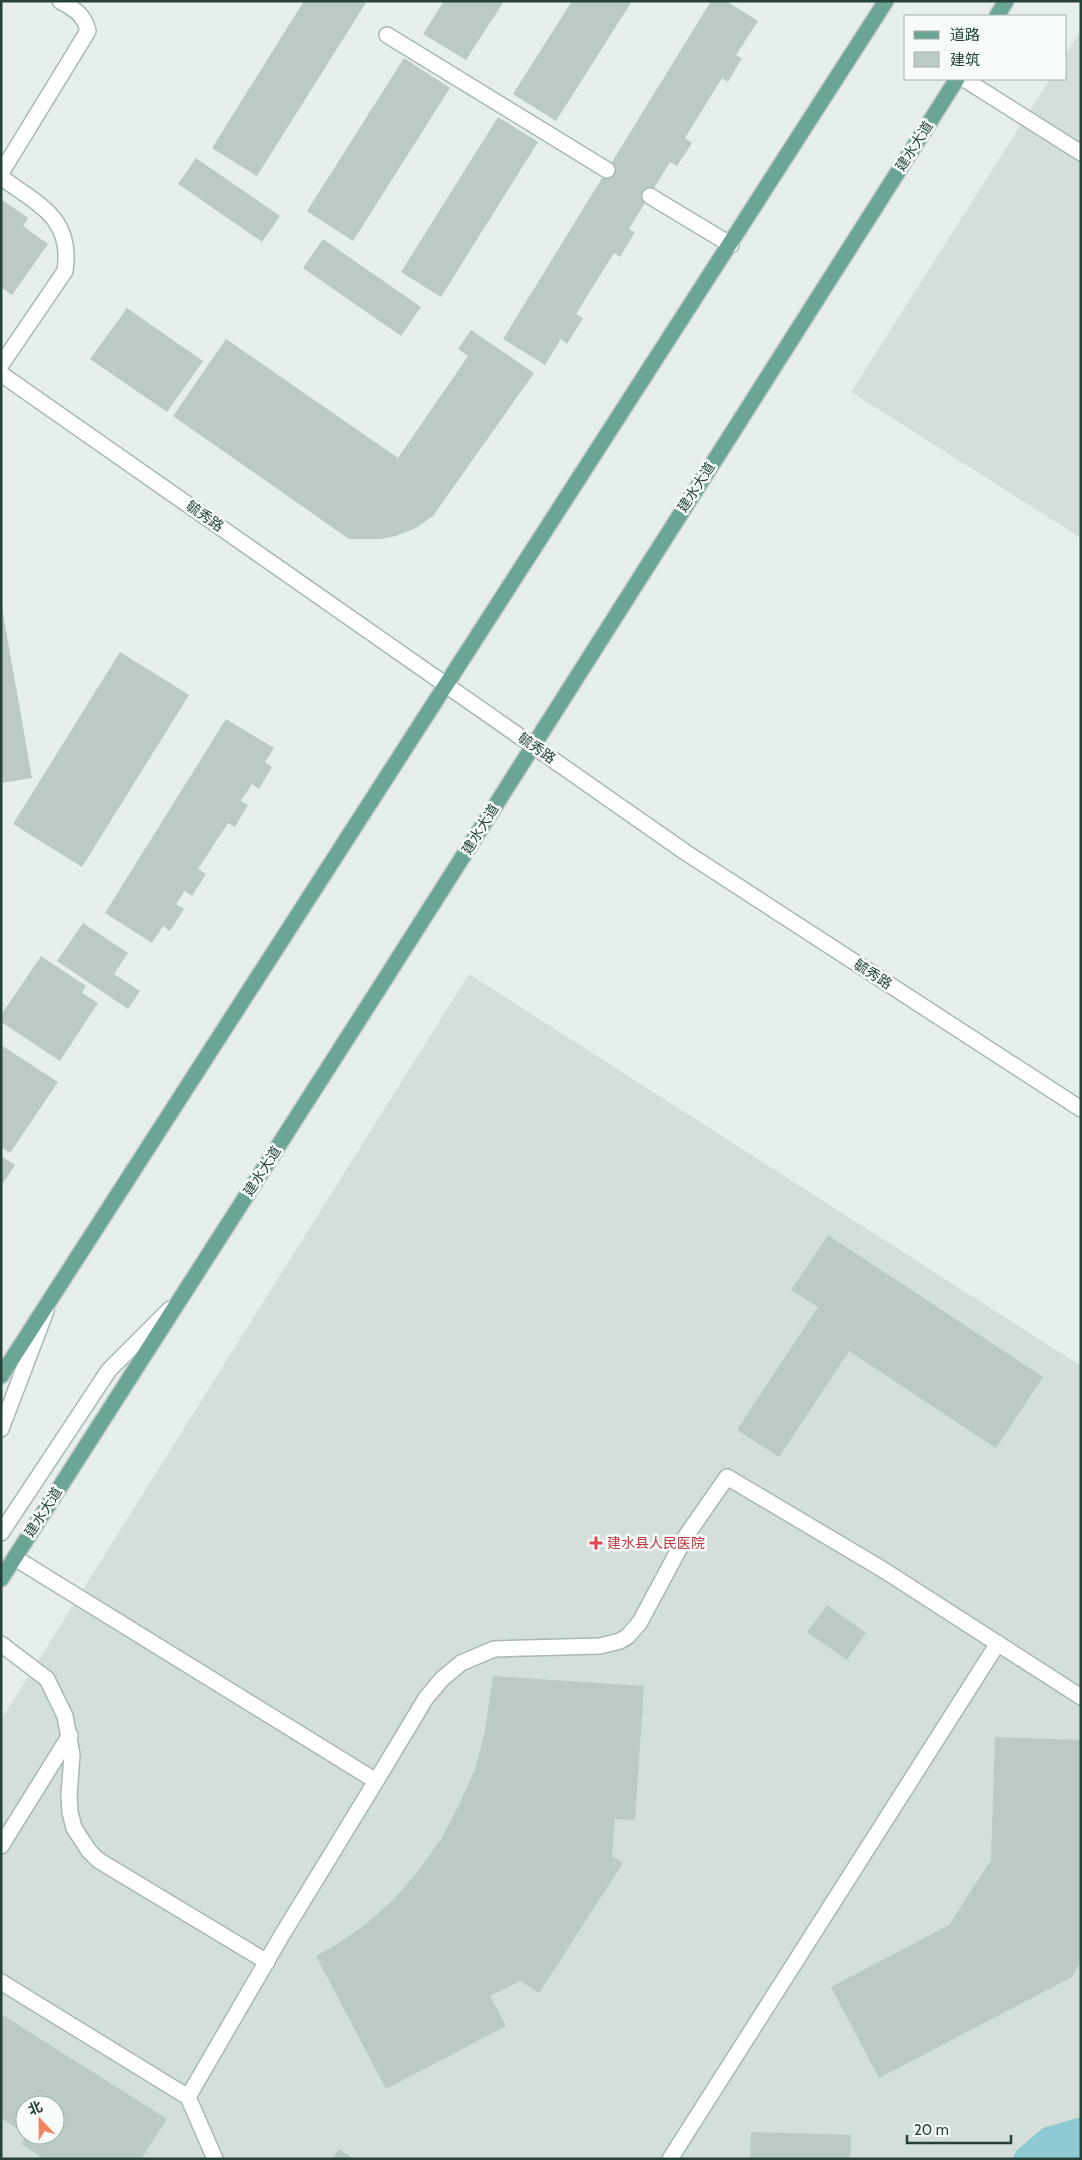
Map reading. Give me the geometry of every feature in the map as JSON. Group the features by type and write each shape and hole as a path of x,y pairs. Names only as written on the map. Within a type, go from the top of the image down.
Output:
{"main road":[{"path":"1,1376 731,245 886,1"},
{"path":"998,15 1006,1"},
{"name":"建水大道","path":"1,1579 956,80"}],"street":[{"path":"1,173 88,31 86,21 81,13 60,1"},
{"path":"387,35 607,170"},
{"path":"966,80 1081,153"},
{"path":"1,177 56,219 64,238 67,258 65,270 1,365"},
{"path":"650,196 731,245"},
{"name":"毓秀路","path":"1,374 685,852 1081,1109"},
{"path":"1,1429 52,1297"},
{"path":"1,1532 109,1370 181,1298"},
{"path":"188,2097 376,1780 426,1698 442,1679 461,1664 494,1649 600,1646 620,1641 628,1636 640,1622 686,1536 727,1477 882,1569 1081,1697"},
{"path":"15,1558 376,1780"},
{"path":"670,2159 998,1643"},
{"path":"1,1644 48,1679 65,1716 70,1735 72,1755 69,1795 70,1812 74,1828 89,1851 98,1860 267,1962"},
{"path":"1,1846 70,1735"},
{"path":"1,1982 188,2097 215,2159"}],"shaded area":[{"path":"1081,31 1081,538 851,392 1049,80 1067,80 1067,52"},
{"name":"建水县人民医院","path":"469,974 1081,1366 1081,2159 5,2159 1,2156 1,1720"}],"water":[{"path":"1081,2117 1081,2159 1012,2159 1016,2151 1043,2128"}],"building":[{"path":"304,1 367,1 257,176 212,148"},
{"path":"444,1 504,1 466,60 423,34"},
{"path":"572,1 632,1 556,121 513,94"},
{"path":"711,1 726,1 758,21 736,55 742,58 728,82 722,78 685,138 692,143 677,166 670,162 629,229 635,232 620,257 614,253 576,314 583,318 567,344 561,339 545,365 503,339"},
{"path":"404,58 450,88 353,241 307,211"},
{"path":"498,117 538,142 441,297 401,272"},
{"path":"196,158 280,216 262,242 178,184"},
{"path":"1,199 28,218 23,226 48,244 12,295 1,287"},
{"path":"323,239 421,307 401,336 303,268"},
{"path":"127,308 203,361 167,412 90,359"},
{"path":"471,330 534,373 433,516 416,528 396,536 381,539 349,539 173,416 226,339 398,458 468,356 458,349"},
{"path":"1,602 32,778 1,783"},
{"path":"120,652 189,695 82,867 13,824"},
{"path":"226,719 274,748 265,762 272,767 259,789 252,784 241,801 248,805 235,827 228,823 198,869 206,874 192,896 185,891 176,904 184,909 170,931 163,926 152,943 105,913"},
{"path":"83,923 128,953 114,974 140,991 128,1009 57,961"},
{"path":"41,956 86,986 82,993 98,1003 60,1061 1,1022 1,1015"},
{"path":"1,1045 58,1082 10,1153 1,1147"},
{"path":"1,1156 15,1165 1,1186"},
{"path":"828,1235 1043,1377 996,1448 849,1351 779,1457 737,1430 818,1307 791,1290"},
{"path":"827,1605 866,1633 847,1660 807,1632"},
{"path":"493,1676 644,1686 635,1820 615,1819 612,1856 623,1863 539,1993 520,1981 490,1996 506,2026 386,2089 316,1956 366,1924 394,1899 419,1870 441,1839 475,1769 485,1731"},
{"path":"995,1737 1081,1740 1081,1961 1072,1977 879,2078 831,1987 949,1925 991,1860"},
{"path":"1,2014 167,2119 141,2159 44,2159 23,2145 65,2145 65,2095 15,2095 15,2127 1,2118"},
{"path":"751,2132 851,2135 850,2159 750,2159"},
{"path":"339,2149 354,2159 332,2159"}],"place":[{"name":"建水县人民医院","path":"596,1543"}]}
